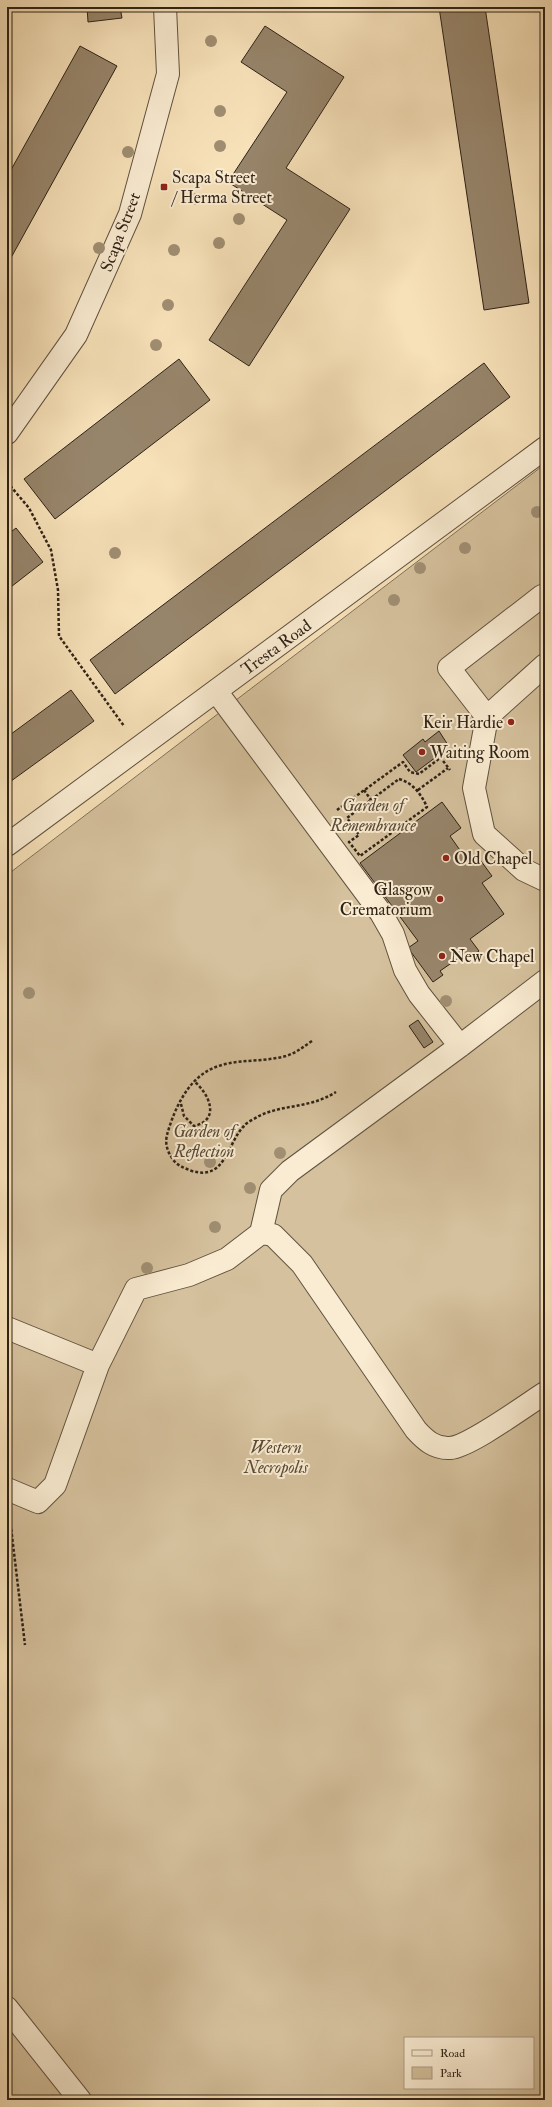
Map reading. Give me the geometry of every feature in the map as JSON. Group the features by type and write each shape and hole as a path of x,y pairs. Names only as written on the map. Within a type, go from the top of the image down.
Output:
{"street":[{"name":"Scapa Street","path":"7,433 76,335 130,214 168,74 165,7"},
{"name":"Tresta Road","path":"7,845 545,448"},
{"path":"487,717 449,668 542,596 545,600"},
{"path":"545,665 487,717 474,788 484,834 524,870 545,880"},
{"path":"216,691 381,913 392,934 406,970 419,994 460,1046"},
{"path":"7,1489 38,1502 55,1485 98,1365 136,1289 189,1275 227,1259 260,1233 271,1190 290,1171 460,1046 545,981"},
{"path":"260,1233 273,1235 302,1264 416,1430 426,1441 439,1447 450,1448 468,1443 545,1393"},
{"path":"7,1328 98,1365"},
{"path":"7,2008 77,2099"}],"path":[{"path":"7,482 29,508 51,550 58,590 59,636 139,747"},
{"path":"333,813 403,762 410,772 419,774 440,758"},
{"path":"418,790 448,768"},
{"path":"346,840 360,856 373,847 426,807 418,790 399,779 347,818 359,835 349,842"},
{"path":"364,790 372,800"},
{"path":"373,847 376,851"},
{"path":"312,1041 296,1052 285,1056 264,1060 233,1062 211,1069 194,1082 171,1122 166,1141 167,1148 172,1159 183,1168 199,1173 215,1169 224,1159 243,1127 257,1117 265,1113 304,1106 327,1098 336,1092"},
{"path":"180,1104 184,1116 194,1126 202,1124 208,1120 210,1113 208,1100 201,1087 194,1082"},
{"path":"9,1512 25,1645"}],"green space":[{"name":"Western Necropolis","path":"545,464 545,2100 7,2100 7,875"}],"building":[{"path":"87,7 120,7 122,18 88,22"},
{"path":"439,7 485,7 529,303 484,310"},
{"path":"265,26 344,77 286,168 350,209 249,366 209,340 287,220 228,182 287,92 241,62"},
{"path":"80,46 117,66 7,265 7,177"},
{"path":"179,359 210,400 55,519 24,479"},
{"path":"484,363 510,397 115,694 90,660"},
{"path":"16,528 43,562 7,590 7,535"},
{"path":"71,690 94,721 7,784 7,737"},
{"name":"Waiting Room","path":"439,731 448,745 435,755 436,757 416,772 403,755 423,739 425,742"},
{"name":"Glasgow Crematorium","path":"442,802 461,828 450,836 469,863 478,857 492,876 482,883 504,914 470,939 479,951 467,960 463,955 440,971 443,975 433,982 408,948 418,941 360,863"},
{"path":"418,1020 433,1042 424,1048 409,1026"}],"place":[{"name":"Scapa Street / Herma Street","path":"164,187"},
{"name":"Keir Hardie","path":"511,722"},
{"name":"Waiting Room","path":"422,752"},
{"name":"Old Chapel","path":"446,858"},
{"name":"Glasgow Crematorium","path":"440,899"},
{"name":"New Chapel","path":"442,956"}],"park label":[{"name":"Garden of Remembrance","path":"373,815"},
{"name":"Garden of Reflection","path":"204,1141"}]}
